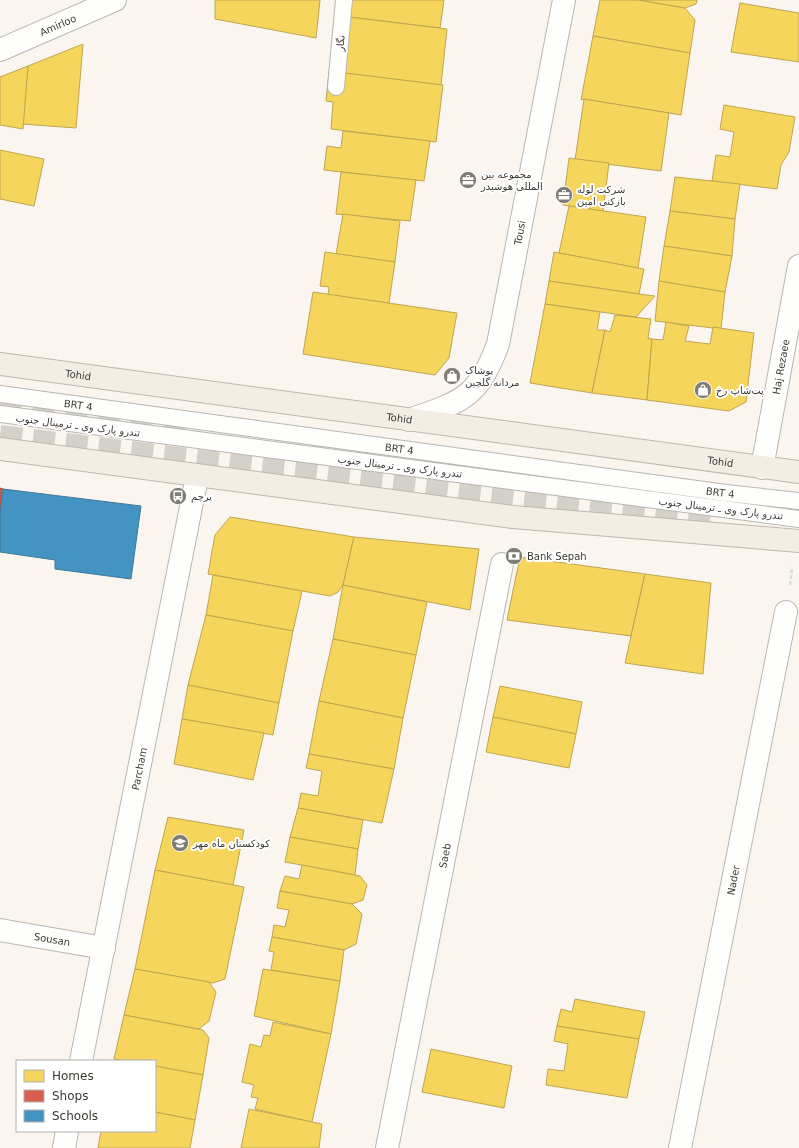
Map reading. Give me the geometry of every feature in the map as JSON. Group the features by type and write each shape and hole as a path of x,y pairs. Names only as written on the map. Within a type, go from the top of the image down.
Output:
{"main road":[{"name":"Tohid","path":"0,364 799,472"},
{"path":"0,449 197,477 512,517 797,540"}],"street":[{"name":"Amirloo","path":"0,50 115,0"},
{"name":"Tousi","path":"409,420 456,403 472,391 484,375 498,344 564,0"},
{"name":"Haj Rezaee","path":"762,468 799,266"},
{"name":"Parcham","path":"81,1060 197,477"},
{"name":"Saeb","path":"387,1148 502,564"},
{"name":"Nader","path":"680,1148 786,612"},
{"name":"Sousan","path":"0,930 104,948"},
{"path":"64,1148 67,1132"}],"lane":[{"name":"نگار","path":"336,87 344,0"},
{"name":"BRT 4","path":"0,394 726,493 799,501"},
{"name":"تندرو پارک وی ـ ترمینال جنوب","path":"0,414 799,519"}],"path":[{"path":"786,612 797,540"}],"building: Homes":[{"path":"215,0 320,0 316,38 215,19"},
{"path":"346,0 444,0 440,28 349,17"},
{"path":"600,0 639,0 685,8 695,20 690,53 593,36"},
{"path":"639,0 697,0 696,4 685,8"},
{"path":"740,3 799,13 799,62 731,52"},
{"path":"349,17 447,29 441,85 342,73"},
{"path":"593,36 690,53 681,115 584,99 581,100"},
{"path":"83,44 76,128 22,124 28,66"},
{"path":"28,66 23,129 0,125 0,77"},
{"path":"329,71 443,85 436,142 331,129 333,102 326,101"},
{"path":"584,99 669,113 661,171 575,160"},
{"path":"724,105 795,117 789,152 781,165 777,189 712,181 716,155 730,157 734,132 720,129"},
{"path":"343,131 430,141 424,181 324,170 327,146 341,148"},
{"path":"0,150 44,159 34,206 0,199"},
{"path":"569,158 609,163 603,211 563,205"},
{"path":"341,172 416,180 410,221 336,214"},
{"path":"675,177 740,184 735,219 670,211"},
{"path":"569,206 646,217 638,268 559,253"},
{"path":"670,211 735,219 732,256 664,246"},
{"path":"343,214 400,221 395,262 336,254"},
{"path":"664,246 732,256 725,292 659,281"},
{"path":"325,252 395,262 389,303 328,295 329,287 320,286"},
{"path":"554,252 644,269 639,294 549,281"},
{"path":"549,281 655,296 636,317 545,304"},
{"path":"659,281 725,292 721,329 655,321"},
{"path":"313,292 457,313 449,358 435,375 303,354"},
{"path":"545,304 600,312 597,330 605,330 592,393 530,383"},
{"path":"615,315 651,319 648,338 652,339 647,400 592,393 605,330 610,332"},
{"path":"666,322 689,326 685,341 710,344 713,327 754,333 746,402 729,411 647,400 652,339 663,340"},
{"path":"230,517 354,537 343,585 338,592 330,596 208,574 215,535"},
{"path":"354,537 479,549 470,610 343,585"},
{"path":"520,557 645,574 631,636 507,620"},
{"path":"645,574 711,583 703,674 625,663"},
{"path":"213,575 302,591 293,631 206,615"},
{"path":"343,585 427,602 416,655 333,639"},
{"path":"206,615 293,631 279,703 188,685"},
{"path":"333,639 416,655 403,718 319,701"},
{"path":"188,685 279,703 273,735 182,719"},
{"path":"500,686 582,702 576,734 493,717"},
{"path":"319,701 403,718 394,769 309,754"},
{"path":"493,717 576,734 569,768 486,752"},
{"path":"182,719 264,733 253,780 174,764"},
{"path":"309,754 394,769 382,823 298,808 301,793 318,796 322,771 306,768"},
{"path":"298,808 363,820 358,849 290,837"},
{"path":"168,817 244,830 233,885 155,870"},
{"path":"290,837 358,849 355,875 285,862"},
{"path":"302,865 360,876 367,885 363,900 352,904 280,891 285,876 299,879"},
{"path":"155,870 244,887 225,979 213,983 135,969"},
{"path":"280,891 352,904 362,914 356,944 344,950 272,937 274,925 285,927 289,910 277,908"},
{"path":"272,937 344,950 340,981 271,970 274,952 269,951"},
{"path":"135,969 209,982 216,992 209,1021 199,1029 124,1015"},
{"path":"263,969 340,981 331,1034 254,1016"},
{"path":"575,999 645,1012 639,1039 557,1026 561,1009 572,1012"},
{"path":"124,1015 203,1030 209,1038 203,1075 156,1066 156,1060 114,1059"},
{"path":"273,1022 331,1034 312,1122 255,1109 258,1098 251,1097 254,1085 242,1082 250,1044 261,1047 264,1035 270,1036"},
{"path":"557,1026 639,1039 627,1098 546,1085 548,1069 564,1071 568,1044 554,1041"},
{"path":"431,1049 512,1066 504,1108 422,1092"},
{"path":"156,1066 203,1075 195,1120 156,1112"},
{"path":"249,1109 322,1124 319,1148 241,1148"},
{"path":"156,1112 195,1120 190,1148 98,1148 101,1132 156,1132"}],"building: Shops":[{"path":"0,488 3,489 0,512"}],"building: Schools":[{"path":"3,489 141,506 131,579 55,569 55,560 0,552 0,514"}],"tunnel":[{"path":"0,403 193,428"},
{"path":"0,436 719,524"}],"place":[{"name":"مجموعه بین المللی هوشیدر","path":"468,180"},
{"name":"شرکت لوله بازکنی امین","path":"564,195"},
{"name":"پوشاک مردانه گلچین","path":"452,376"},
{"name":"پت‌شاپ رخ","path":"703,390"},
{"name":"پرچم","path":"178,496"},
{"name":"Bank Sepah","path":"514,556"},
{"name":"کودکستان ماه مهر","path":"180,843"}]}
